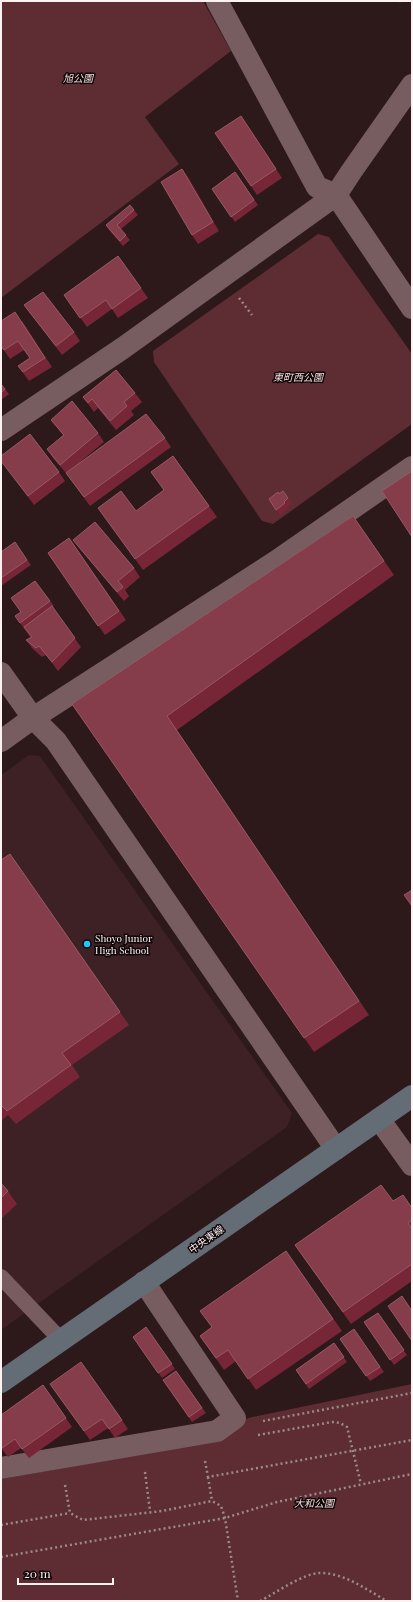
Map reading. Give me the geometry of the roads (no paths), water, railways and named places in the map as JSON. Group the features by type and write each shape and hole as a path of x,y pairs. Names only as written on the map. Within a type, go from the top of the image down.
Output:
{"main road":[{"name":"中央東線","path":"1,1382 412,1096"}],"street":[{"path":"217,1 317,187 336,195 412,308"},
{"path":"1,430 124,348 336,195 350,172 412,85"},
{"path":"1,741 33,718 275,562 412,467"},
{"path":"1,673 33,718 56,741 336,1149"},
{"path":"379,1119 412,1165"},
{"path":"1,1468 216,1431 235,1418 144,1282"}],"lane":[{"path":"1,1277 61,1340"}],"place":[{"name":"Shoyo Junior High School","path":"87,944"}],"park label":[{"name":"旭公園","path":"78,78"},
{"name":"東町西公園","path":"298,377"},
{"name":"大和公園","path":"314,1503"}]}
